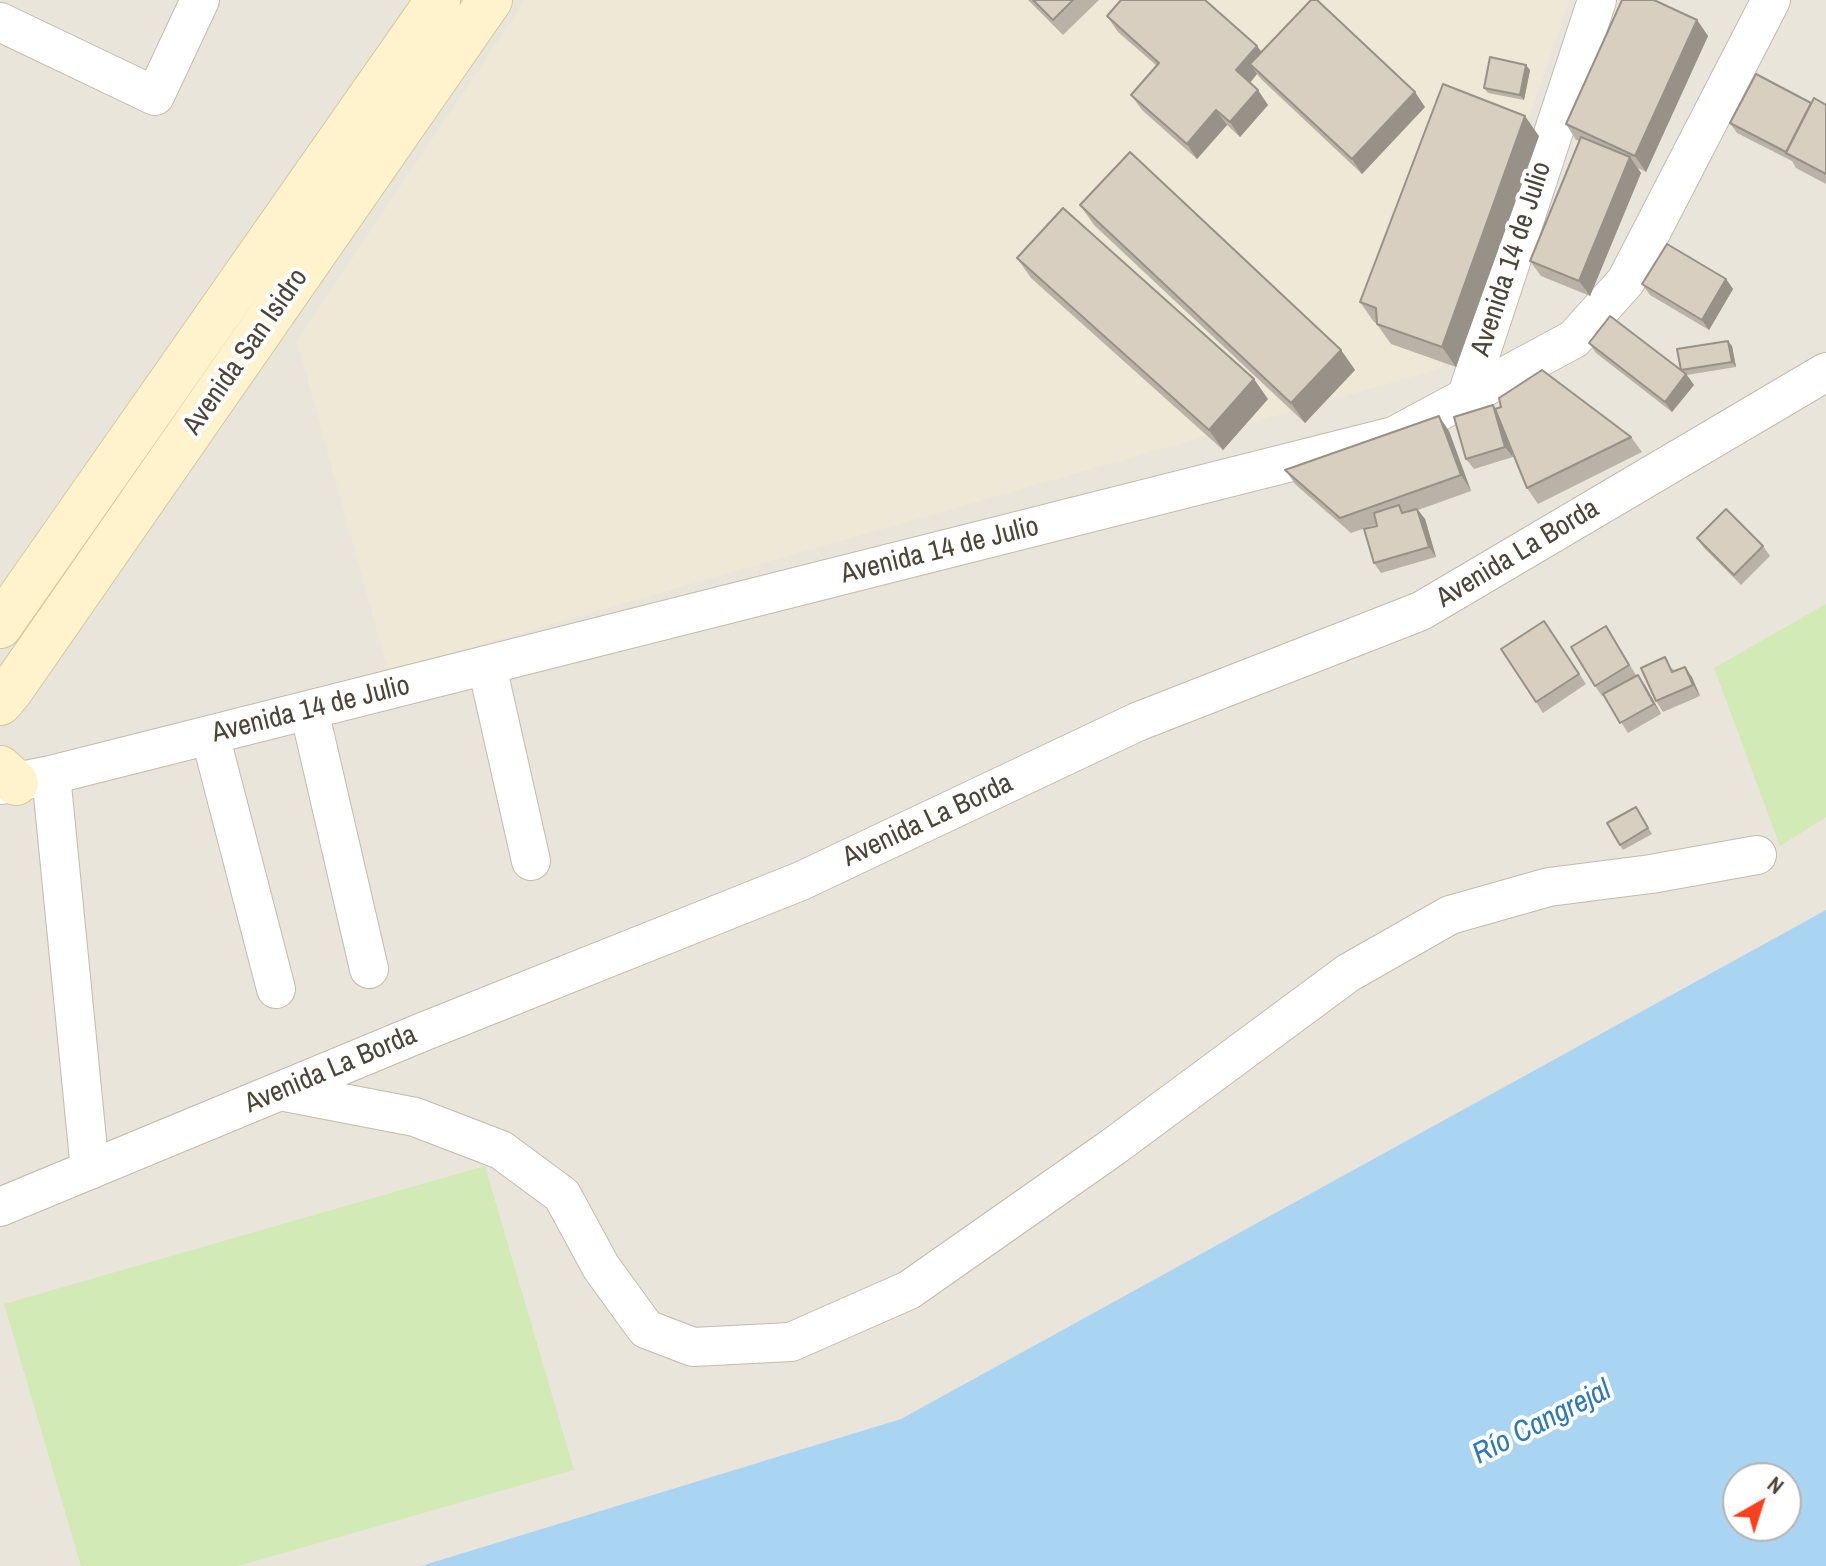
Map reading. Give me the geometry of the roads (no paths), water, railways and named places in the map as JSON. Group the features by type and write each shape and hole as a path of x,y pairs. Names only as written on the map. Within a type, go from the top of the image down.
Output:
{"street":[{"path":"0,22 155,96 200,0"},
{"name":"Avenida San Isidro","path":"0,626 438,0"},
{"name":"Avenida San Isidro","path":"0,703 490,0"},
{"name":"Avenida 14 de Julio","path":"17,778 210,735 1394,436 1467,395 1597,0"},
{"path":"1467,395 1574,339 1626,281 1771,0"},
{"name":"Avenida La Borda","path":"0,1207 801,881 1137,722 1421,611 1826,372"},
{"path":"487,666 531,861"},
{"path":"309,710 369,969"},
{"path":"210,735 276,989"},
{"path":"17,778 90,1170"},
{"path":"280,1091 415,1117 501,1150 562,1195 601,1267 646,1329 693,1347 791,1342 909,1290 1113,1147 1348,973 1450,915 1549,887 1651,874 1757,855"}],"water":[{"name":"Río Cangrejal","path":"1826,910 1826,1566 421,1566 901,1419"}]}
